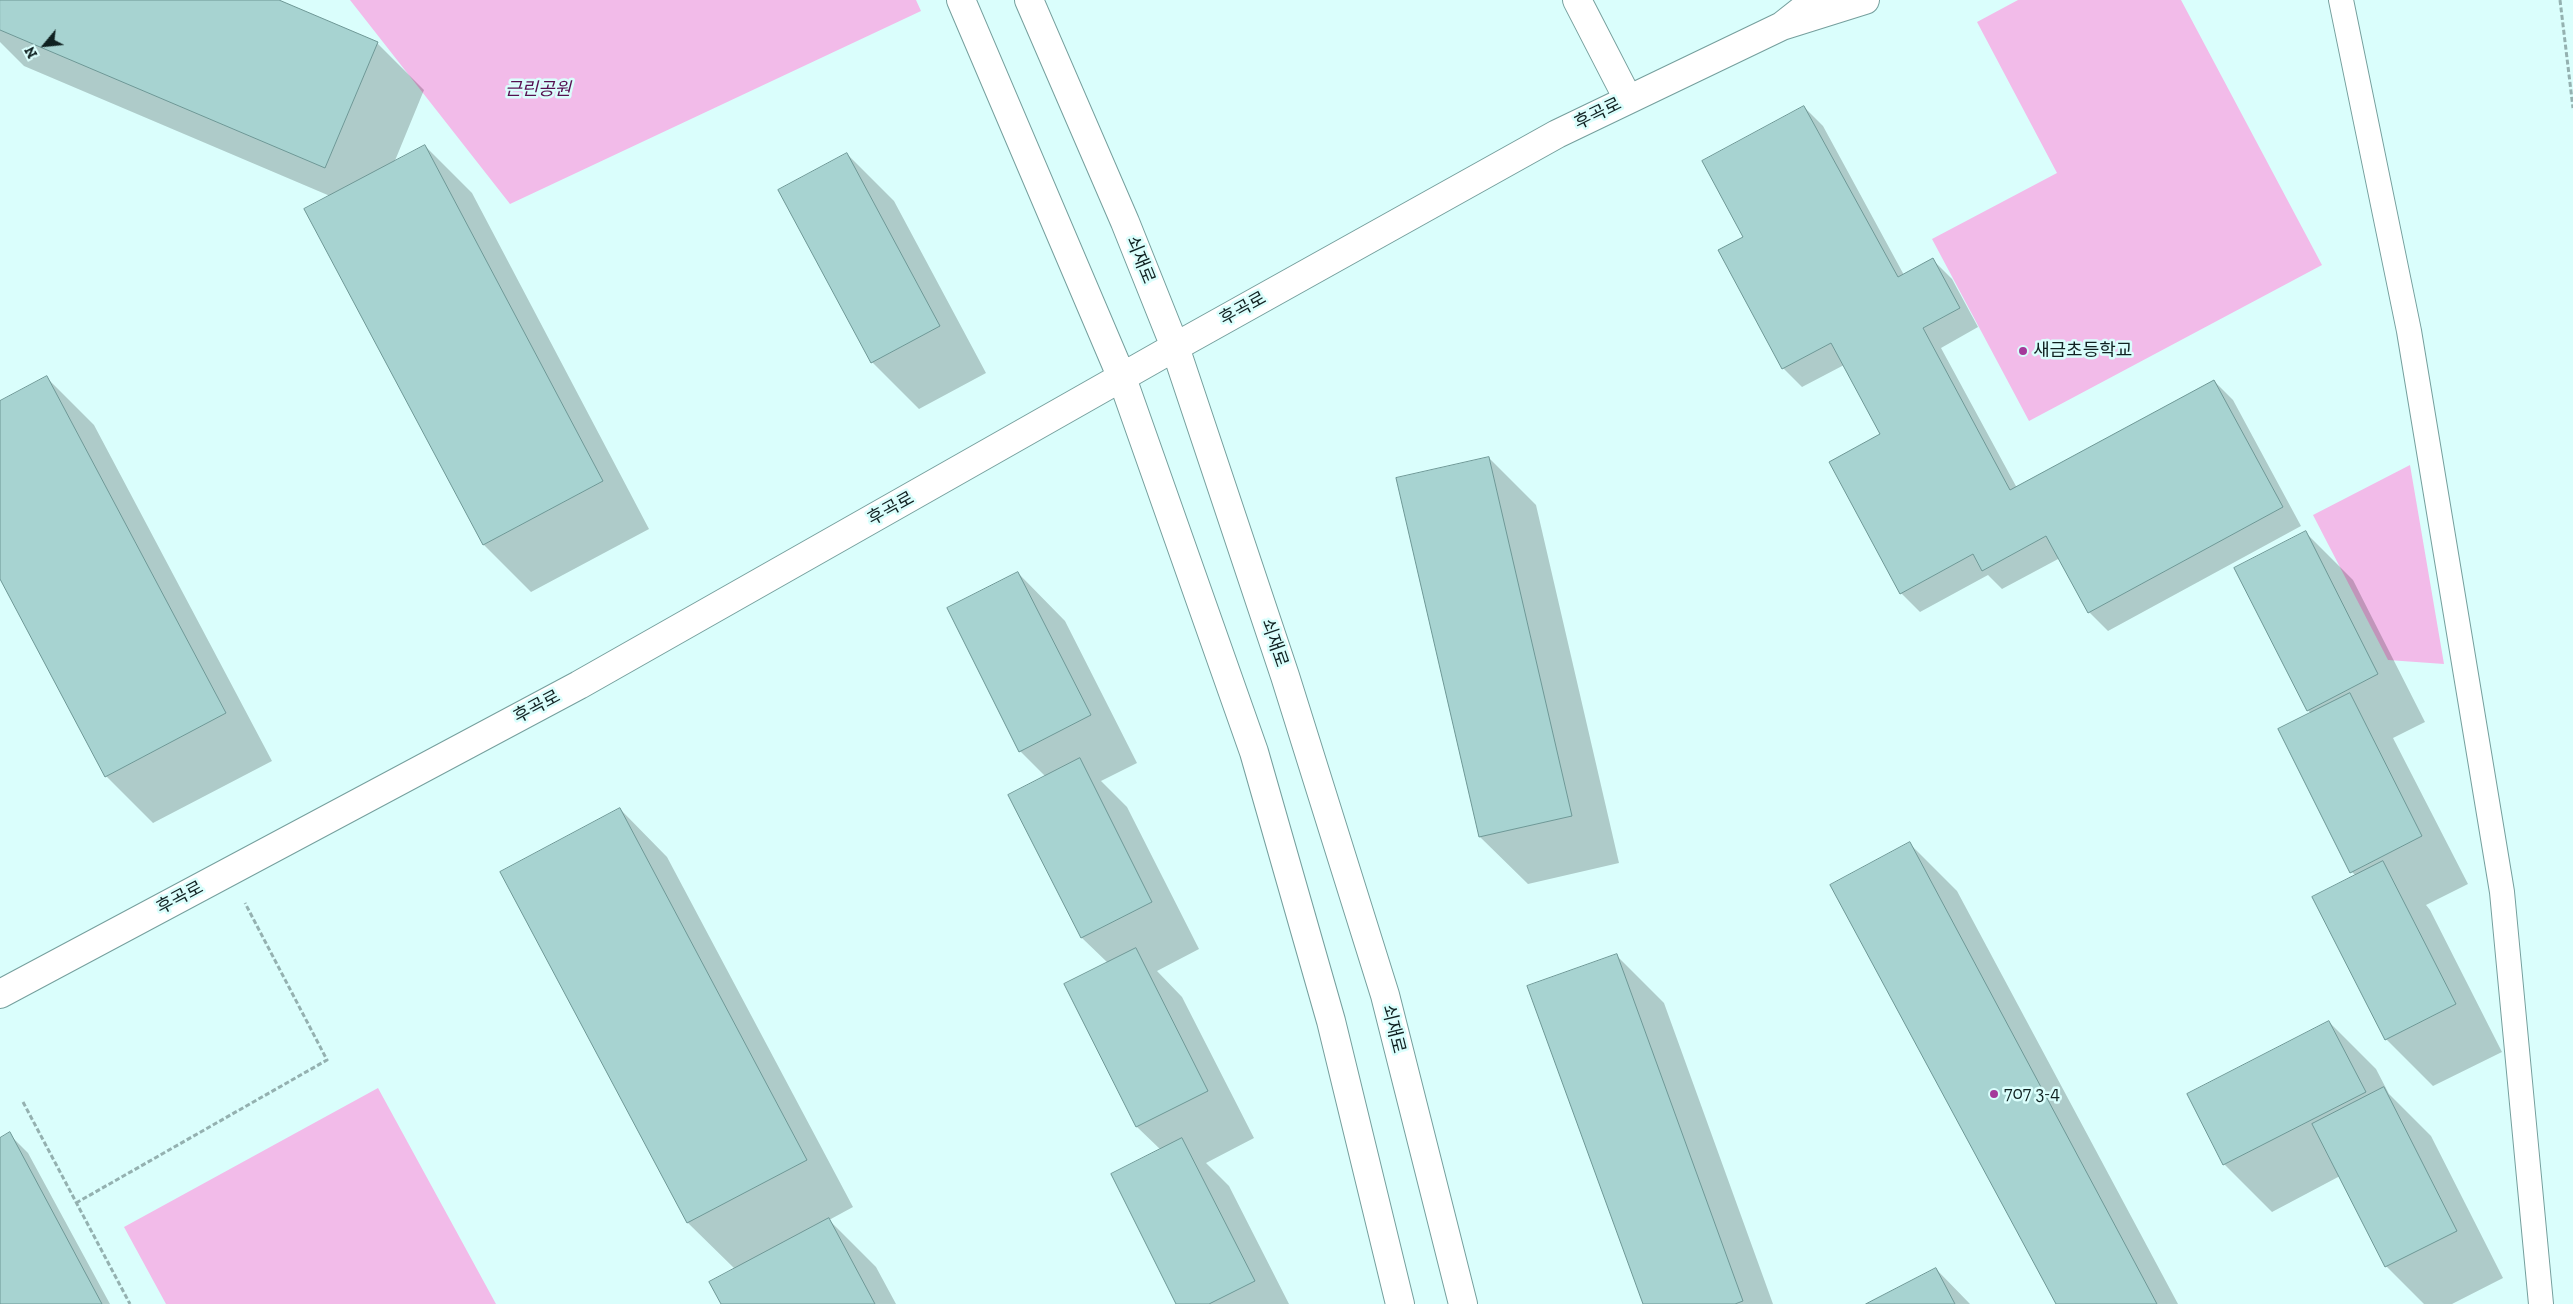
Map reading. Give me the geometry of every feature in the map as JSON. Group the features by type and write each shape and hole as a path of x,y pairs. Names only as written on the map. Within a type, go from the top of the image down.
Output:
{"street":[{"path":"961,0 1122,378 1254,752 1331,1021 1400,1304"},
{"name":"쇠재로","path":"1029,0 1125,222 1175,347 1285,676 1385,995 1463,1304"},
{"path":"1577,0 1628,99"},
{"path":"1782,26 1815,0"},
{"path":"1782,26 1865,0"},
{"name":"후곡로","path":"0,994 579,685 1175,347 1557,134 1782,26"}],"lane":[{"path":"2341,0 2409,331 2502,892 2541,1304"}],"path":[{"path":"2560,0 2573,108"},
{"path":"76,1203 327,1060 229,872"},
{"path":"23,1102 130,1304"}],"green space":[{"name":"근린공원","path":"350,0 916,0 921,11 510,204"},
{"path":"2018,0 2181,0 2322,265 2029,421 1932,239 2057,173 1977,22"},
{"path":"2410,465 2444,664 2388,660 2313,515"},
{"path":"378,1088 496,1304 166,1304 124,1227"}],"building":[{"path":"0,0 279,0 378,42 325,168 0,30"},
{"path":"1804,106 1898,277 1933,258 1960,308 1923,328 2010,490 2214,380 2283,507 2088,613 2046,536 1982,571 1973,554 1900,594 1829,462 1880,434 1831,343 1782,369 1718,250 1743,237 1702,161"},
{"path":"425,145 603,481 483,545 304,209"},
{"path":"847,153 940,326 871,363 778,190"},
{"path":"47,376 226,713 105,777 0,579 0,401"},
{"path":"1489,457 1572,816 1479,837 1396,478"},
{"path":"2306,531 2378,674 2307,711 2234,568"},
{"path":"1018,572 1091,715 1019,752 947,608"},
{"path":"2350,693 2422,836 2350,873 2278,729"},
{"path":"1080,758 1152,902 1081,938 1008,795"},
{"path":"620,808 807,1160 687,1223 500,872"},
{"name":"707 3-4","path":"1910,842 2157,1304 2056,1304 1830,885"},
{"path":"2383,861 2456,1004 2385,1040 2312,897"},
{"path":"1136,948 1208,1091 1136,1127 1064,984"},
{"path":"1617,954 1743,1301 1735,1304 1643,1304 1527,986"},
{"path":"2329,1021 2366,1092 2223,1165 2187,1094"},
{"path":"2384,1087 2457,1231 2385,1267 2312,1124"},
{"path":"10,1132 102,1304 0,1304 0,1138"},
{"path":"1182,1138 1255,1281 1209,1304 1176,1304 1111,1174"},
{"path":"829,1218 875,1304 721,1304 709,1282"},
{"path":"1936,1268 1955,1304 1866,1304"}],"place":[{"name":"새금초등학교","path":"2023,351"},
{"name":"707 3-4","path":"1994,1094"}]}
